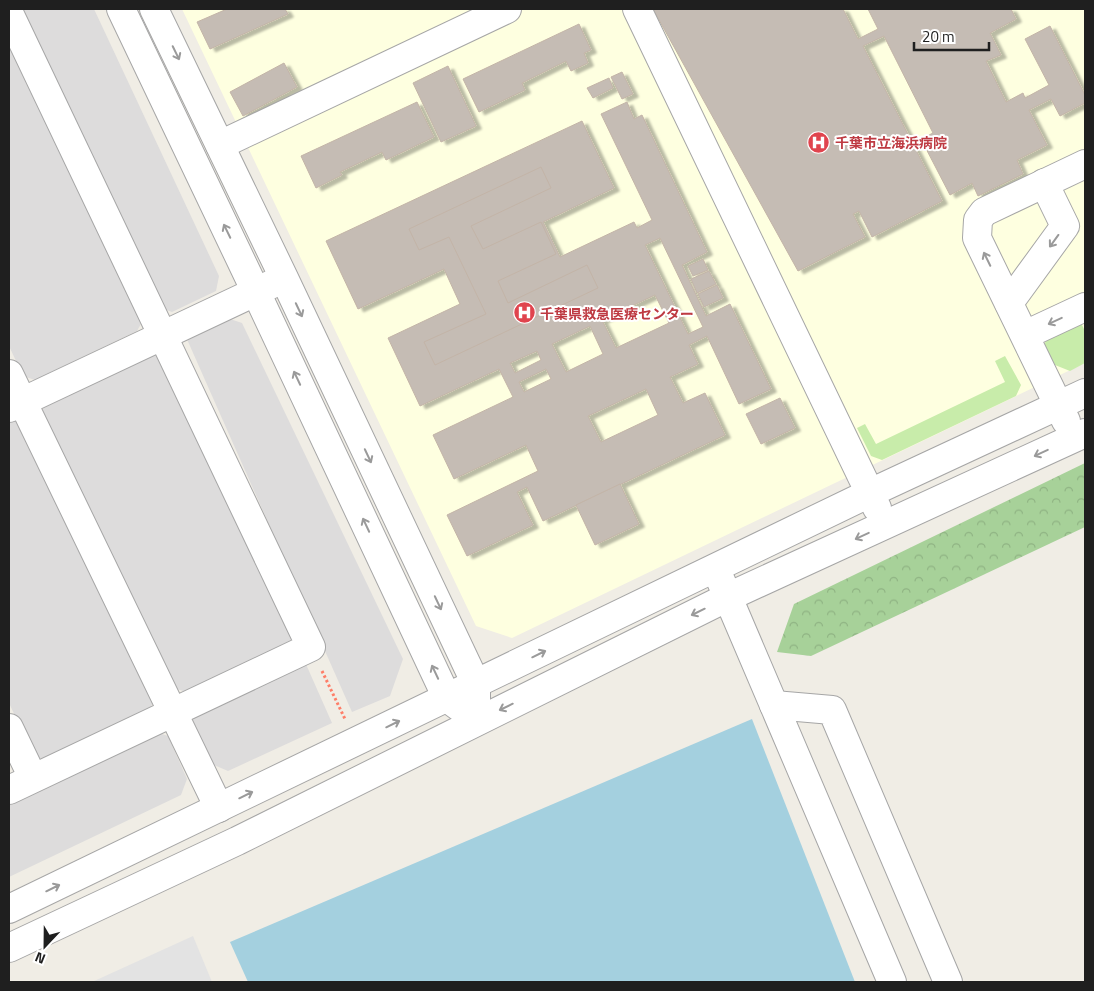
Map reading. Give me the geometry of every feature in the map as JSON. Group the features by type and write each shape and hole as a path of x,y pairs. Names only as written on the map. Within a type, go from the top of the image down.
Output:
{"street":[{"path":"121,9 447,698 476,721"},
{"path":"154,9 284,278 476,684 476,721"},
{"path":"220,145 507,9"},
{"path":"637,9 885,525"},
{"path":"9,12 311,648 9,790"},
{"path":"9,948 228,845 728,597 1080,435 1059,406 977,238 978,220 984,212 1085,164"},
{"path":"1009,303 1065,226 1044,184"},
{"path":"15,405 284,278"},
{"path":"1025,335 1085,307"},
{"path":"9,374 15,405 173,713 219,808"},
{"path":"9,909 870,492 1085,393"},
{"path":"716,568 892,982"},
{"path":"774,704 832,710 948,982"},
{"path":"9,728 33,778"}],"path":[{"path":"311,648 347,724"}],"shaded area":[{"path":"18,9 94,9 219,276 216,291 172,312 159,307"},
{"path":"182,9 1085,9 1085,363 512,638 476,626"},
{"path":"9,35 143,320 137,331 35,380 23,376 9,346"},
{"path":"230,319 242,323 403,659 390,696 352,712 186,337"},
{"path":"149,350 161,355 294,633 289,644 186,692 174,688 42,411 47,399"},
{"path":"9,418 21,423 154,700 149,711 46,760 34,756 9,703"},
{"path":"305,662 332,723 228,771 214,765 192,722 198,711"},
{"path":"156,732 168,736 187,779 181,795 9,877 9,801"},
{"path":"193,936 212,982 92,982"}],"green space":[{"path":"1080,321 1085,331 1085,363 1070,371 1055,365 1045,346 1048,338 1058,330"},
{"path":"1005,356 1021,385 1016,396 882,460 871,456 857,428 865,424 876,444 1005,382 995,361"},
{"path":"1085,463 1085,527 811,656 777,652 794,604"}],"water":[{"path":"752,719 855,982 248,982 230,942"}],"building":[{"path":"227,9 285,9 288,14 210,49 197,22"},
{"name":"千葉市立海浜病院","path":"653,9 843,9 858,39 878,29 868,9 1011,9 1016,19 990,33 1001,55 986,61 1006,102 1023,93 1025,98 1049,85 1025,39 1050,26 1085,95 1085,103 1060,116 1051,99 1029,110 1047,145 1017,160 1023,174 978,196 972,183 950,195 921,139 933,133 884,36 863,46 942,201 872,237 859,211 853,214 865,237 798,271"},
{"path":"579,24 591,50 584,53 588,63 571,71 566,61 522,83 525,90 479,112 463,79"},
{"path":"284,63 297,87 243,116 230,92"},
{"path":"448,66 476,126 441,142 413,83"},
{"path":"622,72 633,94 622,99 611,77"},
{"path":"609,78 613,88 593,98 587,88"},
{"path":"417,102 434,137 386,160 382,152 340,172 342,175 316,188 301,156"},
{"path":"627,102 634,119 642,115 707,252 682,265 706,316 730,304 771,389 739,404 707,336 689,345 698,364 670,377 683,403 705,393 725,435 543,521 527,487 517,492 533,525 467,556 447,515 538,471 526,445 454,479 433,435 513,397 499,369 420,406 388,338 460,304 444,269 358,309 326,241 582,121 614,188 543,222 560,257 634,222 637,228 652,220 601,114","holes":["660,238 703,327 688,334 645,245","655,295 669,323 616,348 602,320","590,326 603,354 566,372 552,344","537,351 541,360 515,373 510,363","546,369 551,379 524,392 519,382","646,389 658,415 601,442 588,416"]},
{"path":"541,167 551,188 471,226 483,249 541,222 556,254 498,281 508,303 587,265 598,288 435,365 424,342 486,314 449,237 419,250 409,229"},
{"path":"703,259 708,270 693,276 688,266"},
{"path":"709,271 716,284 697,293 691,279"},
{"path":"717,285 723,298 704,307 698,294"},
{"path":"780,398 795,428 761,444 746,414"},
{"path":"620,484 639,524 595,545 576,505"}],"place":[{"name":"千葉市立海浜病院","path":"819,142"},
{"name":"千葉県救急医療センター","path":"524,313"}]}
